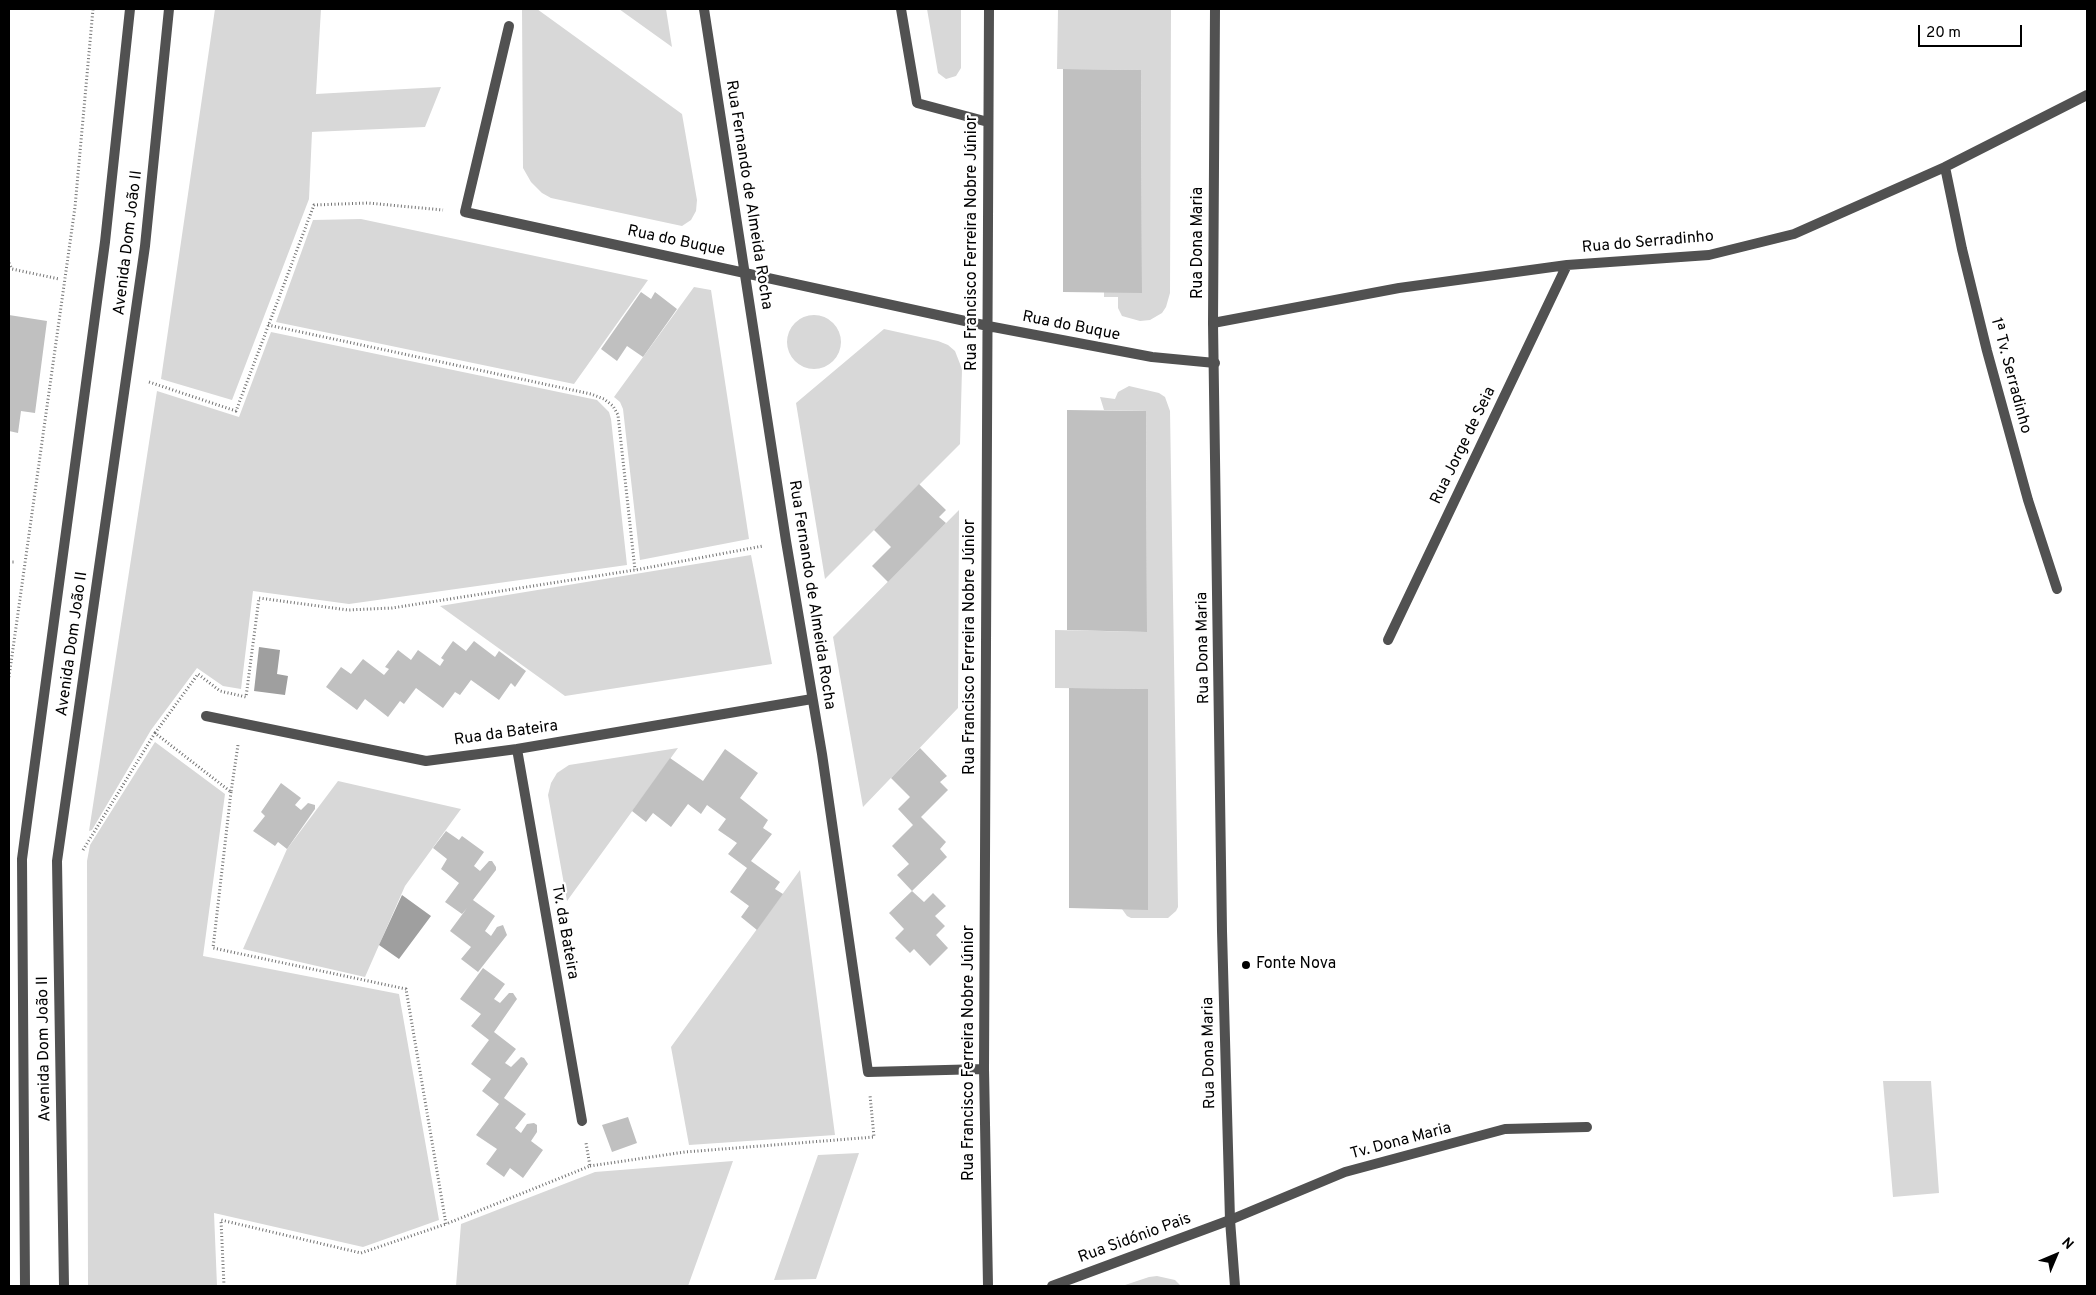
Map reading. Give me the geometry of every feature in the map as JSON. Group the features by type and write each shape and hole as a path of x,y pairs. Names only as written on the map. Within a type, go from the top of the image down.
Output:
{"street":[{"name":"Avenida Dom João II","path":"25,1286 22,859 105,242 130,9"},
{"name":"Avenida Dom João II","path":"64,1286 57,861 145,246 170,9"},
{"name":"Rua Fernando de Almeida Rocha","path":"704,9 812,699 868,1072"},
{"path":"901,9 916,103 988,122"},
{"name":"Rua Francisco Ferreira Nobre Júnior","path":"988,1286 984,1069 989,9"},
{"name":"Rua Dona Maria","path":"1215,9 1213,323 1222,932 1230,1220 1234,1286"},
{"path":"465,212 509,26"},
{"name":"Rua do Serradinho","path":"1213,323 1399,288 1567,265 1709,255 1794,234 1945,167 2087,95"},
{"name":"1ª Tv. Serradinho","path":"1945,167 1986,351 2028,500 2057,589"},
{"name":"Rua do Buque","path":"465,212 988,326 1152,357 1215,363"},
{"name":"Rua Jorge de Seia","path":"1388,640 1567,265"},
{"name":"Rua da Bateira","path":"206,716 426,761 517,749 812,699"},
{"name":"Tv. da Bateira","path":"517,749 582,1121"},
{"path":"868,1072 984,1069"},
{"name":"Tv. Dona Maria","path":"1230,1220 1345,1172 1505,1129 1587,1128"},
{"name":"Rua Sidónio Pais","path":"1052,1286 1230,1220"}],"path":[{"path":"9,677 75,207 93,9"},
{"path":"127,375 236,411 314,204 368,203 465,212"},
{"path":"9,263 12,269 59,279"},
{"path":"268,325 582,392 604,399 613,406 618,415 635,570"},
{"path":"446,1224 406,989 213,948 231,792 246,697 258,598 348,610 392,608 635,570 786,541"},
{"path":"9,562 16,562"},
{"path":"57,861 83,850 155,733 198,674 220,691 246,697"},
{"path":"155,733 231,792"},
{"path":"224,1286 221,1220 361,1253 446,1224 590,1166 685,1152 874,1137 868,1072"},
{"path":"582,1121 590,1166"}],"shaded area":[{"path":"215,9 321,9 316,94 441,87 425,127 312,132 309,199 232,400 161,379"},
{"path":"522,9 537,9 682,114 697,200 696,211 691,220 682,226 551,198 542,193 531,182 523,168"},
{"path":"619,9 666,9 672,47"},
{"path":"927,9 961,9 961,68 956,76 946,79 938,73"},
{"path":"1171,9 1170,293 1162,313 1150,320 1140,321 1122,316 1118,308 1118,297 1104,297 1104,292 1142,292 1141,70 1057,69 1058,10"},
{"path":"361,219 648,280 574,384 276,322 313,220"},
{"path":"694,287 711,290 749,539 640,560 623,409 620,402 614,397"},
{"path":"809,315 819,315 829,319 837,327 841,342 837,357 829,365 819,369 809,369 799,365 791,357 787,347 787,337 791,327 799,319"},
{"path":"884,329 938,341 948,345 955,351 962,369 960,444 825,579 796,403"},
{"path":"271,332 597,400 609,412 611,419 627,565 349,604 253,591 241,689 223,686 197,668 151,730 92,830 89,831 157,391 239,417"},
{"path":"1129,386 1159,393 1165,397 1170,411 1178,907 1168,918 1131,918 1122,909 1148,909 1147,689 1055,688 1055,630 1147,632 1146,411 1104,410 1100,397 1115,399 1118,392"},
{"path":"959,510 958,708 863,807 833,637"},
{"path":"751,555 772,664 565,696 440,606"},
{"path":"259,647 280,650 277,674 288,676 285,695 254,691"},
{"path":"155,742 225,794 203,956 399,994 439,1220 363,1247 214,1213 217,1286 88,1286 87,861 90,845"},
{"path":"678,748 567,901 548,795 551,783 557,773 569,765"},
{"path":"338,781 461,809 405,886 365,977 243,949 287,849"},
{"path":"800,870 835,1135 689,1145 671,1047"},
{"path":"402,895 431,916 399,959 379,945"},
{"path":"1883,1081 1931,1081 1939,1193 1893,1197"},
{"path":"859,1153 816,1279 774,1280 818,1155"},
{"path":"733,1161 688,1286 456,1286 461,1224 595,1172"},
{"path":"1157,1276 1175,1280 1181,1286 1122,1286 1149,1277"}],"building":[{"path":"1063,69 1141,70 1142,293 1063,292"},
{"path":"641,292 651,299 655,292 677,309 643,357 627,346 617,361 601,349"},
{"path":"9,315 47,321 35,413 21,411 18,433 9,431"},
{"path":"1067,410 1146,411 1147,632 1067,630"},
{"path":"919,484 946,510 939,517 946,523 888,582 872,566 891,547 874,530"},
{"path":"453,641 466,651 474,641 495,657 499,651 526,671 515,687 511,683 499,700 471,680 460,695 455,692 443,708 416,688 404,704 400,701 388,717 365,699 357,710 326,687 341,667 351,674 363,659 384,675 389,669 385,667 398,650 411,660 418,650 440,666 444,660 441,658"},
{"path":"1069,688 1148,689 1148,910 1069,908"},
{"path":"920,748 947,776 940,782 948,790 921,817 946,842 940,849 947,857 912,891 897,875 909,864 892,846 913,825 898,809 910,797 891,778"},
{"path":"725,749 758,773 740,798 768,820 763,828 772,834 751,861 780,882 775,889 783,894 757,930 741,917 749,906 730,892 747,868 728,854 737,843 718,830 726,819 707,805 701,814 688,804 671,827 653,813 646,822 632,811 670,758 703,781"},
{"path":"281,783 301,798 295,805 301,810 308,803 315,805 315,809 287,849 278,842 275,846 253,831 265,816 261,812"},
{"path":"446,831 459,840 462,836 484,852 474,866 480,871 489,861 492,861 496,867 496,870 473,900 495,916 485,931 491,936 497,927 503,925 507,935 478,972 461,959 471,947 450,931 467,908 462,914 445,902 459,883 441,869 447,859 433,848"},
{"path":"912,891 924,902 933,893 946,906 935,916 945,926 936,935 948,948 930,966 914,949 910,953 895,938 904,929 889,913"},
{"path":"483,968 505,984 494,999 500,1003 509,993 513,993 517,999 494,1032 516,1049 505,1063 511,1067 521,1057 528,1064 504,1098 526,1114 515,1128 521,1133 527,1124 534,1123 537,1125 537,1132 531,1141 543,1150 523,1178 510,1168 504,1177 486,1164 497,1149 476,1135 499,1104 482,1091 491,1079 471,1064 489,1040 471,1026 481,1014 460,999"},
{"path":"628,1117 637,1143 612,1152 602,1125"}],"place":[{"name":"Fonte Nova","path":"1246,965"}]}
